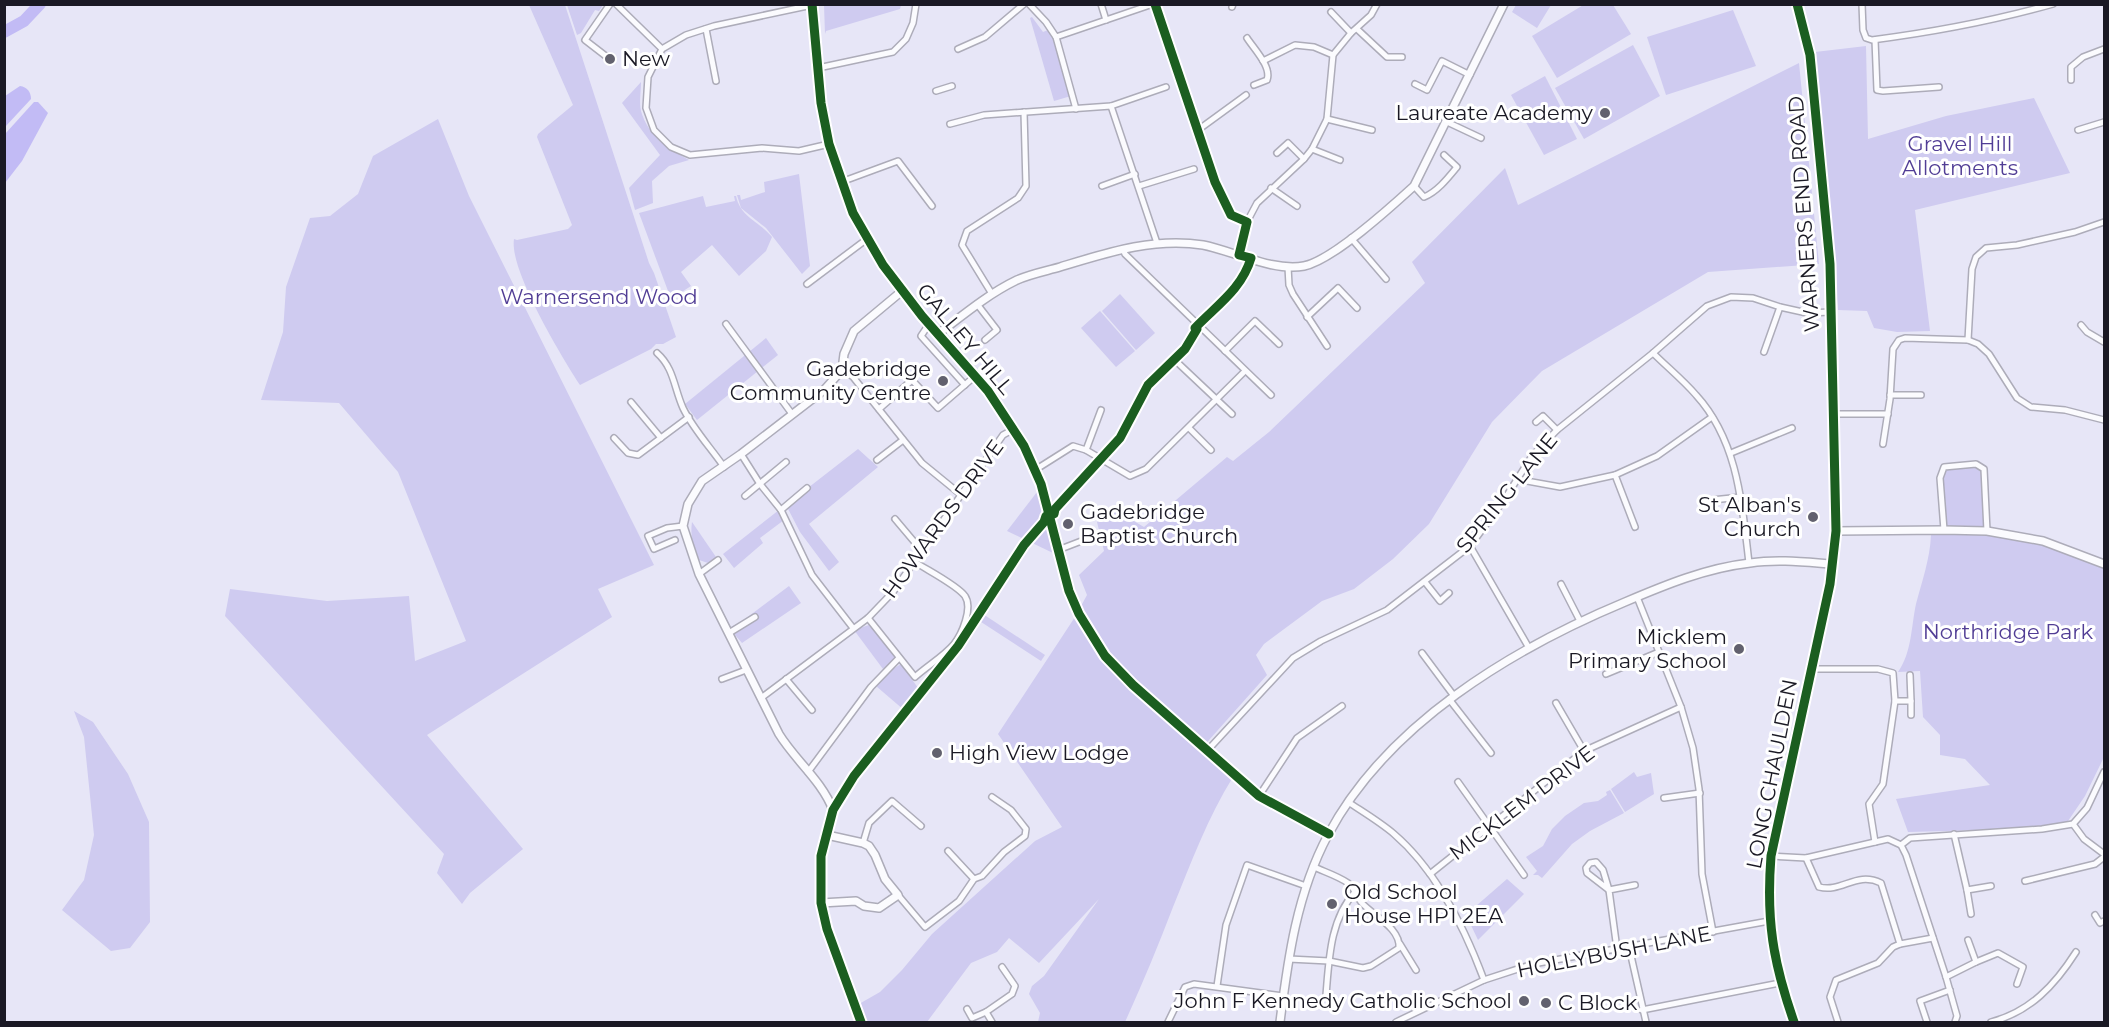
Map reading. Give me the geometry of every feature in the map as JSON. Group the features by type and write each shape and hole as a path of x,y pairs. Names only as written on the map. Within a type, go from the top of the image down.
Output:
{"street":[{"path":"607,57 585,40 610,4"},
{"path":"616,4 662,49"},
{"path":"818,69 893,52 906,39 910,31 916,4"},
{"path":"958,49 991,32 1024,4"},
{"path":"1029,4 1056,37 1076,110"},
{"path":"1101,4 1106,20"},
{"path":"1239,255 1247,222 1257,203 1304,159 1312,149 1327,119 1333,55 1371,15 1377,4"},
{"path":"938,334 977,304 1019,279 1123,249 1157,243 1202,245 1288,267 1304,266 1324,259 1393,206 1414,186 1504,4"},
{"name":"WARNERS END ROAD","path":"1797,4 1810,55 1830,264 1836,531"},
{"path":"1862,4 1863,30 1866,38 1875,40 1923,34 1999,19 2053,4"},
{"path":"812,5 733,21 686,35 662,49 648,77 646,108 654,130 671,147 690,155 762,148 799,151 829,144"},
{"name":"GALLEY HILL","path":"812,5 818,69 829,144 841,182 867,239 902,291 988,391 1014,429 1035,470 1073,599 1105,656 1133,686 1259,796 1329,834"},
{"path":"1056,37 1150,5"},
{"path":"1330,12 1387,57 1402,57"},
{"path":"1164,27 1215,183 1231,215 1247,222"},
{"path":"706,29 716,81"},
{"path":"1247,38 1263,61 1268,78 1254,85"},
{"path":"1875,40 1877,90 1939,87"},
{"path":"1263,61 1295,45 1314,47 1333,55"},
{"path":"2071,80 2071,68 2083,57 2104,49"},
{"path":"1415,84 1427,90 1442,61 1470,75"},
{"path":"936,91 952,87"},
{"path":"950,124 984,115 1111,106 1166,87"},
{"path":"1198,130 1246,95"},
{"path":"1111,106 1157,243"},
{"path":"992,294 962,245 967,231 1018,198 1026,186 1024,112"},
{"path":"1327,119 1372,130"},
{"path":"1446,122 1481,138"},
{"path":"2079,130 2104,122"},
{"path":"1277,153 1288,143 1304,159"},
{"path":"1312,149 1340,160"},
{"path":"1414,186 1424,197 1428,196 1457,167 1443,155"},
{"path":"841,182 898,161 932,206"},
{"path":"1139,186 1194,169"},
{"path":"1102,186 1135,174"},
{"path":"1271,188 1297,206"},
{"path":"1968,339 1972,269 1976,256 1986,248 2017,245 2075,232 2104,222"},
{"path":"1351,238 1386,279"},
{"path":"807,284 867,239"},
{"path":"1123,249 1125,254 1271,395"},
{"path":"1198,324 1231,294 1242,279 1251,258"},
{"path":"1288,267 1289,285 1293,294 1328,346"},
{"path":"1307,317 1338,288 1357,308"},
{"path":"861,1023 827,929 821,903 821,856 833,810 825,792 784,742 699,574 683,526 688,504 702,481 724,467 824,390 842,370 844,354 854,331 902,291"},
{"name":"SPRING LANE","path":"1206,752 1293,658 1321,641 1387,610 1470,546 1504,500 1532,456 1557,430 1653,353 1707,306 1731,297 1753,298 1780,308 1807,313 1831,312"},
{"path":"977,304 998,330 985,340"},
{"path":"1764,352 1780,308"},
{"path":"1225,351 1255,321 1279,344"},
{"path":"726,324 792,414"},
{"path":"929,324 921,336 965,385"},
{"path":"2080,325 2104,342"},
{"path":"1883,444 1890,395 1893,349 1899,340 1905,338 1968,339 1989,354 2017,398 2031,407 2065,410 2104,420"},
{"path":"657,352 667,363 683,407 724,467"},
{"path":"1653,353 1697,395 1712,417 1731,453 1742,497 1749,563"},
{"path":"1179,364 1232,414"},
{"path":"842,370 854,377 922,463 960,494"},
{"path":"1035,470 1073,446 1086,450 1130,476 1146,469 1245,371"},
{"path":"879,409 912,380 938,408 974,377"},
{"path":"1890,395 1921,395"},
{"path":"632,402 661,438"},
{"path":"1086,450 1101,410"},
{"path":"1833,414 1888,414"},
{"path":"1536,422 1543,416 1557,430"},
{"path":"614,438 621,447 633,455 638,455 689,417"},
{"path":"1516,479 1560,487 1615,475 1657,456 1712,417"},
{"path":"1189,428 1210,450"},
{"path":"1731,453 1792,428"},
{"name":"HOWARDS DRIVE","path":"761,698 868,618 893,592 1003,435 1014,429"},
{"path":"876,460 903,440"},
{"path":"741,454 760,484 782,510 813,575 853,628"},
{"path":"746,496 786,462"},
{"path":"1944,530 1940,478 1944,467 1976,464 1984,469 1987,531"},
{"path":"1615,475 1635,527"},
{"path":"782,510 807,488"},
{"path":"1712,500 1742,497"},
{"path":"895,519 922,551"},
{"path":"675,540 654,549 648,536 667,528 683,526"},
{"path":"1836,531 1987,531 2043,541 2070,549 2104,564"},
{"name":"LONG CHAULDEN","path":"1794,1023 1780,982 1769,921 1771,856 1830,584 1836,531"},
{"path":"1058,550 1084,540"},
{"path":"1470,546 1529,648"},
{"path":"699,574 718,560"},
{"path":"1280,1023 1293,934 1306,886 1314,867 1329,834 1348,802 1378,764 1409,732 1452,698 1529,648 1580,621 1671,582 1749,563 1775,561 1831,564"},
{"path":"868,618 915,677 954,644 963,626 968,606 965,596 915,562"},
{"path":"1425,582 1440,601 1449,594"},
{"path":"1561,584 1580,621"},
{"path":"1637,597 1681,707 1693,748 1700,793 1702,874 1713,932"},
{"path":"729,633 755,617"},
{"path":"1606,674 1659,652"},
{"path":"1422,653 1491,753"},
{"path":"808,772 871,687 899,658"},
{"path":"1811,669 1878,669 1893,674 1894,701 1883,784 1869,804 1875,842"},
{"path":"722,679 746,670"},
{"path":"1911,675 1911,715"},
{"path":"786,679 812,710"},
{"path":"1894,701 1911,701"},
{"path":"1556,703 1584,751"},
{"path":"1259,796 1297,738 1342,706"},
{"name":"MICKLEM DRIVE","path":"1430,874 1584,751 1681,707"},
{"path":"1901,845 1910,838 2042,829 2073,824 2087,808 2104,772"},
{"path":"1458,782 1524,875"},
{"path":"1664,798 1700,793"},
{"path":"827,835 869,846 885,879 925,927 959,901 974,879 982,876 1004,852 1025,836 1026,830 1011,810 992,797"},
{"path":"863,843 869,824 892,801 921,826"},
{"path":"1348,802 1394,834 1430,874 1456,917 1484,980"},
{"path":"2025,881 2095,864 2104,856 2084,839 2073,824"},
{"path":"1954,834 1971,914"},
{"path":"1771,856 1806,858 1888,839 1901,845 1950,990 1957,1016 1955,1023"},
{"path":"948,851 974,879"},
{"path":"1806,858 1819,887 1827,889 1870,878 1881,883 1900,944"},
{"path":"1617,950 1609,890 1600,865 1596,862 1590,863 1586,868 1587,873 1598,884 1609,890 1635,885"},
{"path":"1218,986 1226,925 1247,865 1306,886"},
{"path":"1314,867 1348,883 1360,901 1389,927 1416,970"},
{"path":"1967,890 1991,886"},
{"path":"1326,995 1329,961 1337,921 1346,902 1355,892"},
{"path":"821,903 856,901 864,906 879,908 898,895"},
{"path":"2095,915 2100,923 2104,921"},
{"name":"HOLLYBUSH LANE","path":"1396,1023 1484,980 1533,964 1769,921"},
{"path":"1838,1023 1830,997 1836,980 1878,963 1893,947 1933,938"},
{"path":"1968,940 1976,962"},
{"path":"1289,959 1329,961 1363,968 1371,966 1397,950 1400,944"},
{"path":"1629,947 1646,1023"},
{"path":"1991,1023 2033,1004 2064,971 2076,952"},
{"path":"1946,977 1998,953 2023,967 2017,984"},
{"path":"967,1009 972,1018 986,1012 1012,994 1014,986 1002,968"},
{"path":"1642,1010 1780,982"},
{"path":"1168,1023 1185,987 1194,984 1283,996"},
{"path":"1927,1022 1920,1001 1950,990"},
{"path":"986,1012 992,1023"}],"green space":[{"path":"567,4 603,5 599,11 595,10 581,33 577,35"},
{"path":"901,4 900,9 826,31 825,34 824,5"},
{"path":"1516,4 1551,5 1537,28 1512,12"},
{"path":"1585,4 1613,5 1631,34 1557,78 1532,36"},
{"name":"Warnersend Wood","path":"529,5 565,5 649,263 676,337 663,344 656,344 651,349 580,385 538,313 515,253 514,239 568,229 572,225 537,137 573,105"},
{"path":"1733,10 1756,66 1666,95 1647,37"},
{"path":"1032,17 1043,32 1048,30 1056,46 1071,96 1054,101 1030,18"},
{"path":"1633,45 1660,96 1584,139 1555,88"},
{"name":"Gravel Hill Allotments","path":"1866,46 1868,139 1946,116 2034,98 2070,173 1915,210 1930,331 1897,332 1874,328 1867,311 1838,310 1815,52"},
{"path":"1799,63 1819,264 1708,272 1542,371 1492,422 1429,524 1393,559 1354,589 1322,601 1264,644 1256,655 1267,675 1201,749 1233,777 1200,840 1125,1022 1038,1022 1040,1013 1029,994 1032,986 1044,976 1099,899 1039,963 1009,938 997,952 971,963 927,1022 866,1022 859,1004 880,992 932,934 1035,841 1062,827 998,734 1087,595 1079,575 1104,551 1097,522 1115,510 1144,527 1227,457 1233,461 1269,432 1425,283 1412,262 1505,168 1518,205"},
{"path":"1545,76 1577,139 1544,155 1511,95"},
{"path":"641,82 640,108 648,128 666,146 689,160 669,166 652,181 653,203 635,210 629,188 660,155 622,103"},
{"path":"438,119 469,196 654,565 598,589 612,617 427,735 523,849 470,893 462,904 437,873 444,854 225,616 230,589 327,601 409,596 415,661 466,641 398,472 339,403 261,400 283,332 286,287 310,218 330,216 358,194 373,156"},
{"path":"799,174 810,266 802,274 766,228 741,208 737,195 740,195 741,200 765,192 764,182"},
{"path":"703,196 706,207 735,201 734,196 736,196 746,214 772,237 766,251 739,276 712,245 681,272 691,286 671,299 639,213"},
{"path":"1120,294 1155,333 1136,350 1102,311"},
{"path":"1100,311 1135,351 1116,367 1081,328"},
{"path":"766,338 778,355 697,420 685,404"},
{"path":"858,449 878,467 809,524 839,562 829,571 800,532 786,505"},
{"name":"Northridge Park","path":"1976,464 1984,469 1987,531 2020,536 2104,564 2104,757 2085,796 2066,824 2023,829 1908,832 1896,799 1990,785 1965,759 1940,755 1940,735 1923,717 1920,671 1898,672 1909,648 1931,535 1944,530 1940,478 1944,467"},
{"path":"1037,492 1053,553 1007,531"},
{"path":"779,510 784,520 760,538 763,543 734,568 723,554"},
{"path":"692,522 716,557 708,563 699,560 697,555 692,537"},
{"path":"789,586 801,603 742,643 729,628 741,622"},
{"path":"983,614 1045,655 1041,661 978,620"},
{"path":"869,625 896,658 883,669 854,630"},
{"path":"901,664 923,695 911,716 876,686"},
{"path":"74,711 93,722 128,774 149,822 150,922 130,948 111,951 62,910 84,880 94,835 84,737"},
{"path":"1634,772 1637,777 1651,773 1654,794 1625,812 1611,789"},
{"path":"1610,790 1624,813 1590,831 1572,844 1542,878 1533,875 1537,871 1526,857 1543,846 1552,829 1565,816 1584,803 1598,801"},
{"path":"1507,879 1524,894 1478,940 1468,919 1470,917 1475,922 1480,917 1476,912 1479,910 1476,906"}],"shaded area":[{"path":"20,86 28,90 31,99 5,127 5,96"},
{"path":"34,102 38,102 48,113 22,161 5,183 5,134"}],"waterway":[{"path":"4,32 24,21 40,4"}],"cycle path":[{"path":"812,4 821,103 829,144 853,213 883,265 922,316 988,391 1024,446 1041,484 1069,591 1079,614 1105,656 1133,685 1259,796 1329,834"},
{"path":"861,1022 827,929 821,903 821,856 833,810 854,776 958,646 1024,545 1044,522 1046,516 1054,514 1055,509 1120,438 1148,385 1185,349 1197,329 1195,328 1235,288 1251,258 1239,255 1247,222 1231,215 1215,182 1155,4"},
{"path":"1794,1022 1781,980 1773,941 1770,900 1771,856 1830,584 1836,531 1830,264 1810,55 1797,4"}],"place":[{"name":"New","path":"610,59"},
{"name":"Laureate Academy","path":"1605,113"},
{"name":"Gadebridge Community Centre","path":"943,381"},
{"name":"St Alban's Church","path":"1813,517"},
{"name":"Gadebridge Baptist Church","path":"1068,524"},
{"name":"Micklem Primary School","path":"1739,649"},
{"name":"High View Lodge","path":"937,753"},
{"name":"Old School House HP1 2EA","path":"1332,904"},
{"name":"John F Kennedy Catholic School","path":"1524,1001"},
{"name":"C Block","path":"1546,1003"}]}
